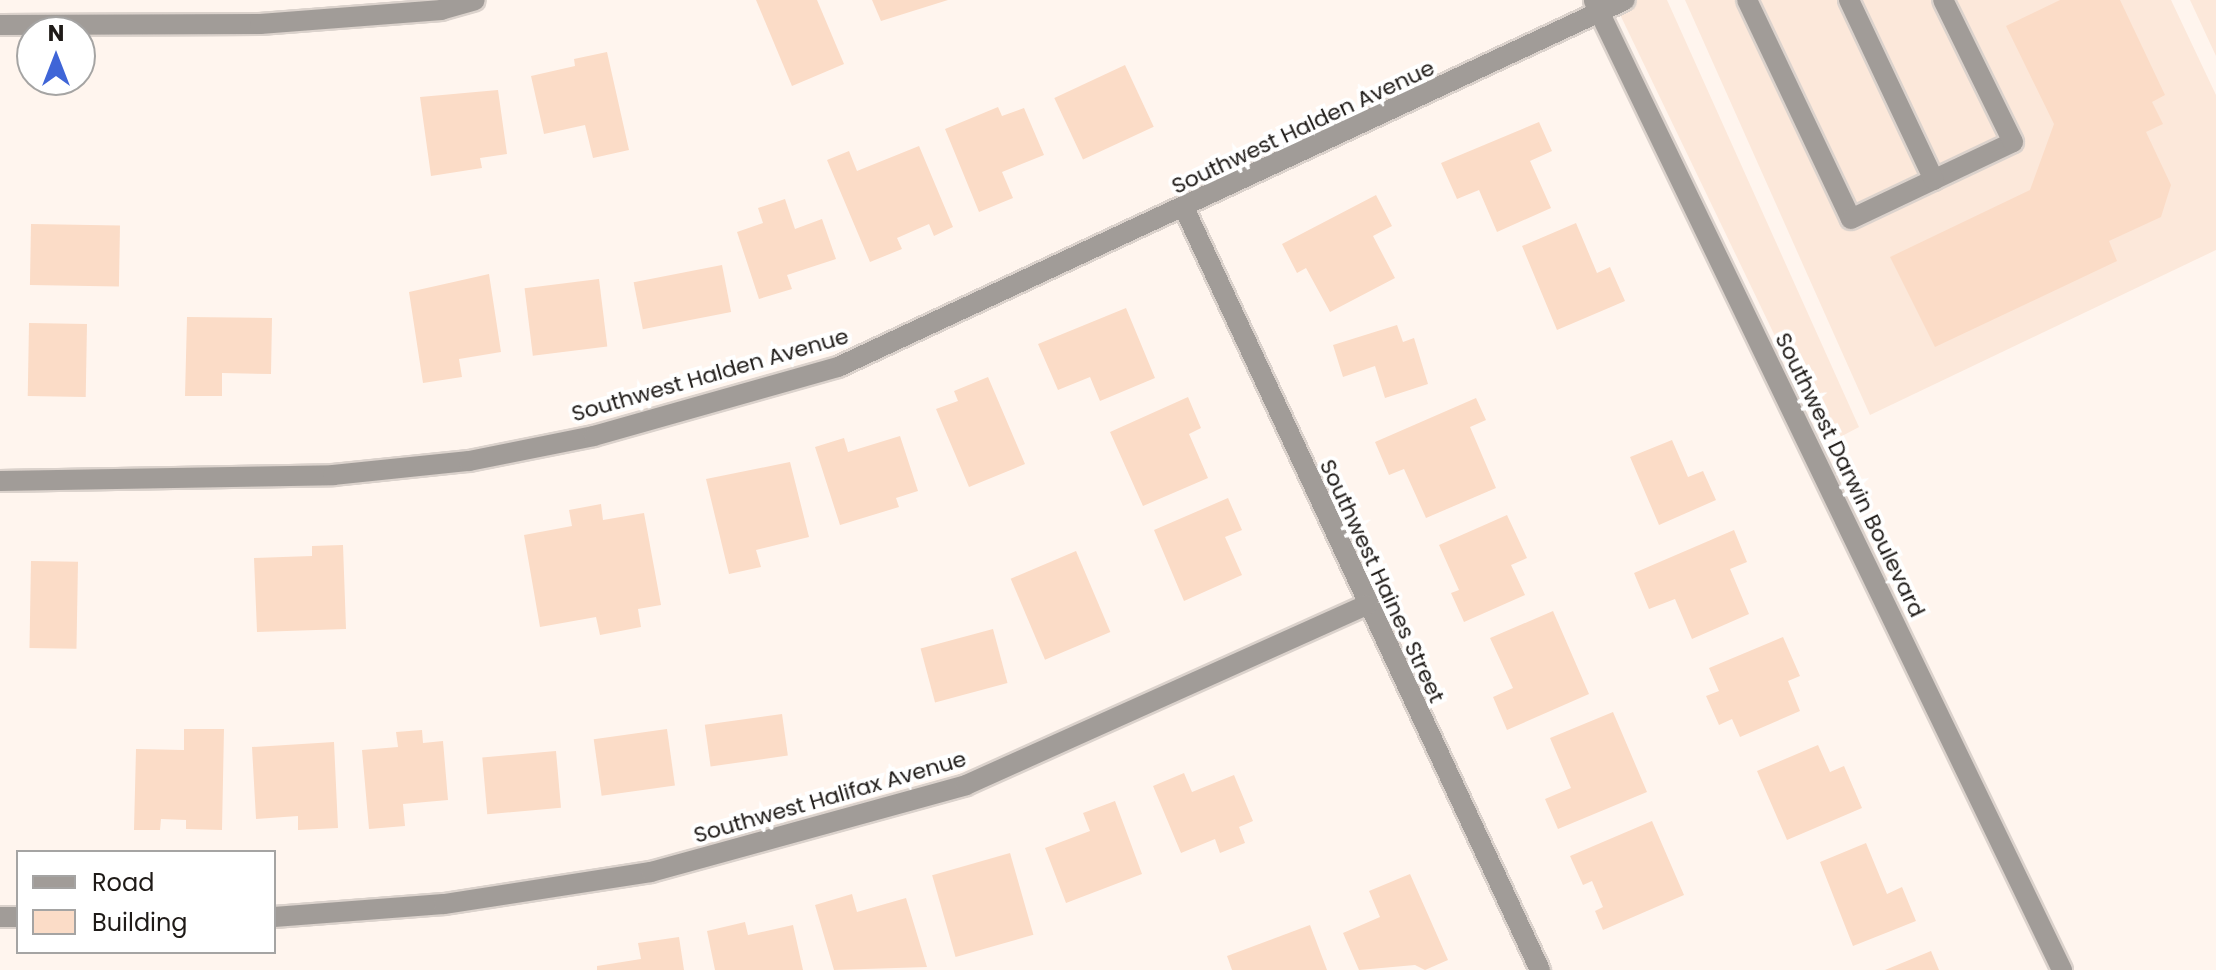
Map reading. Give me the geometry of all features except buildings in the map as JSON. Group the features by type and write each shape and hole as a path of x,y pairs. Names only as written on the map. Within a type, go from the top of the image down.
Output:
{"street":[{"path":"0,25 260,24 441,10 475,0"},
{"name":"Southwest Halden Avenue","path":"0,481 333,475 469,461 594,436 838,367 1185,210 1597,6 1625,0"},
{"path":"1747,0 1851,219 2013,142 1943,0"},
{"path":"1849,0 1934,180"},
{"name":"Southwest Darwin Boulevard","path":"1597,6 2062,970"},
{"name":"Southwest Haines Street","path":"1185,210 1366,605 1540,970"},
{"name":"Southwest Halifax Avenue","path":"276,917 444,904 651,872 966,785 1366,605"}],"shaded area":[{"path":"1613,0 1667,0 1859,427 1827,444"},
{"path":"1685,0 2171,0 2216,95 2216,250 1870,415"},
{"path":"2190,0 2216,0 2216,56"}]}
